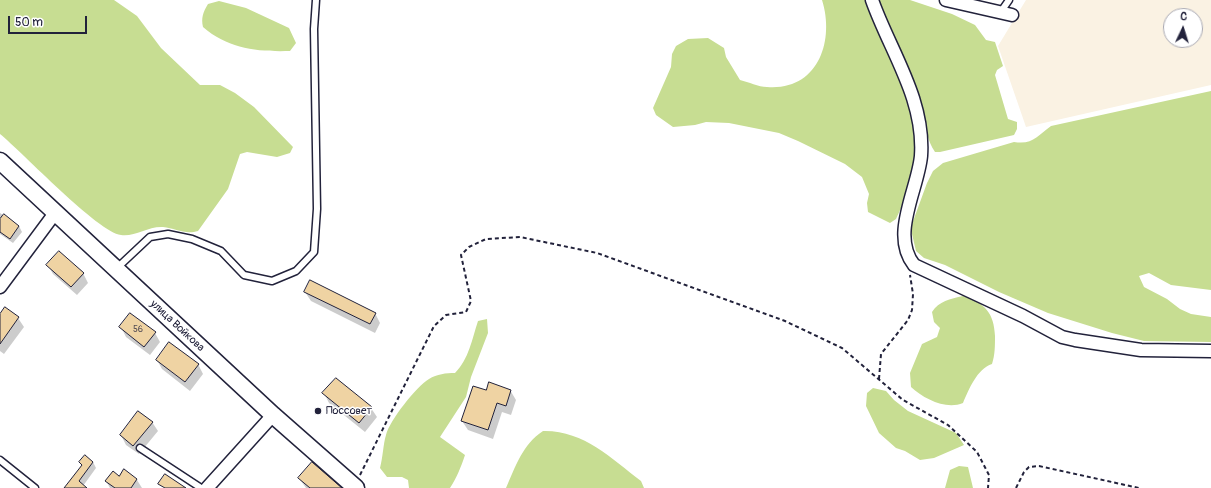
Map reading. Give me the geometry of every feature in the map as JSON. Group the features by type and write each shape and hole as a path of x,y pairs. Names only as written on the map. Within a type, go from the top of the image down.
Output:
{"street":[{"path":"872,0 911,92 920,134 921,156 904,222 906,246 911,262 914,265 1023,316 1062,337 1141,350 1211,351"},
{"path":"946,0 1012,15"},
{"name":"улица Войкова","path":"0,161 273,415 356,487"},
{"path":"0,287 55,213"},
{"path":"207,488 273,415"}],"lane":[{"path":"116,269 150,237 168,234 192,239 221,252 244,275 272,281 296,272 314,252 317,209 314,29 316,0"},
{"path":"1000,13 1009,0"},
{"path":"140,448 201,488"},
{"path":"0,460 35,488"}],"path":[{"path":"356,487 434,326 446,315 466,312 471,302 461,255 469,247 486,239 520,237 597,253 785,321 842,348 903,400 948,425 977,452 989,475 988,488"},
{"path":"879,379 881,354 908,320 912,310 913,294 910,273 911,262"},
{"path":"1016,488 1024,472 1029,467 1039,466 1139,488"}],"shaded area":[{"path":"1026,0 1211,0 1211,85 1026,127 998,46"}],"green space":[{"path":"0,0 114,0 137,16 161,48 200,85 220,85 235,93 254,107 293,147 290,153 277,157 247,152 240,154 228,189 198,231 189,232 157,227 121,235 110,231 79,207 0,134"},
{"path":"822,0 868,0 909,97 917,161 901,208 896,219 890,223 868,212 867,203 869,194 862,177 845,164 798,141 779,133 729,123 706,122 695,125 673,127 656,115 653,108 671,67 672,54 676,46 688,39 708,38 724,48 726,57 740,80 767,87 785,86 799,81 810,72 824,47 826,31"},
{"path":"877,0 910,0 952,14 975,25 986,40 995,42 1003,66 997,70 995,75 1008,119 1017,122 1017,129 1014,135 935,152 928,138 918,96 913,82"},
{"path":"219,1 246,8 289,28 296,43 290,51 267,51 244,48 223,40 203,27 202,24 203,15 208,4"},
{"path":"1211,91 1211,290 1171,285 1149,273 1139,276 1144,287 1167,299 1180,309 1191,314 1211,317 1211,342 1144,341 1112,333 1048,313 999,292 945,265 924,258 916,251 912,234 912,224 933,171 943,163 1014,142 1020,143 1030,141 1051,126"},
{"path":"963,296 983,306 990,315 993,321 995,336 994,357 992,364 982,370 974,380 963,403 956,405 943,404 922,396 911,387 910,373 922,344 937,337 940,328 934,322 932,312 941,303 949,299"},
{"path":"487,319 488,333 471,377 466,397 440,437 465,455 459,472 450,488 409,488 408,480 402,477 387,477 380,468 384,443 388,429 398,413 417,389 429,379 438,375 455,373 464,362 478,321"},
{"path":"873,388 886,391 894,400 908,411 956,433 964,445 934,458 920,460 905,451 896,448 879,433 866,406 867,393"},
{"path":"543,431 571,435 584,440 596,447 641,481 644,488 506,488 520,456 530,443"},
{"path":"959,466 968,467 973,488 945,488 950,470"}],"building":[{"path":"4,214 19,226 10,239 0,232 0,219"},
{"path":"59,251 84,273 71,287 46,265"},
{"path":"310,280 376,313 370,324 304,292"},
{"path":"5,307 19,317 0,344 0,314"},
{"path":"130,313 156,332 144,347 119,327"},
{"path":"169,342 199,364 185,382 156,360"},
{"path":"336,378 372,407 359,423 322,393"},
{"path":"489,382 511,390 506,406 497,403 488,430 461,421 473,386 486,390"},
{"path":"138,411 153,422 133,446 120,435"},
{"path":"85,455 93,462 79,481 87,488 64,488 82,465 79,462"},
{"path":"312,462 342,488 310,488 298,478"},
{"path":"124,469 137,479 131,488 115,488 105,481 113,471 119,476"},
{"path":"165,474 186,488 165,488 158,484"}],"place":[{"name":"Поссовет","path":"318,411"}]}
